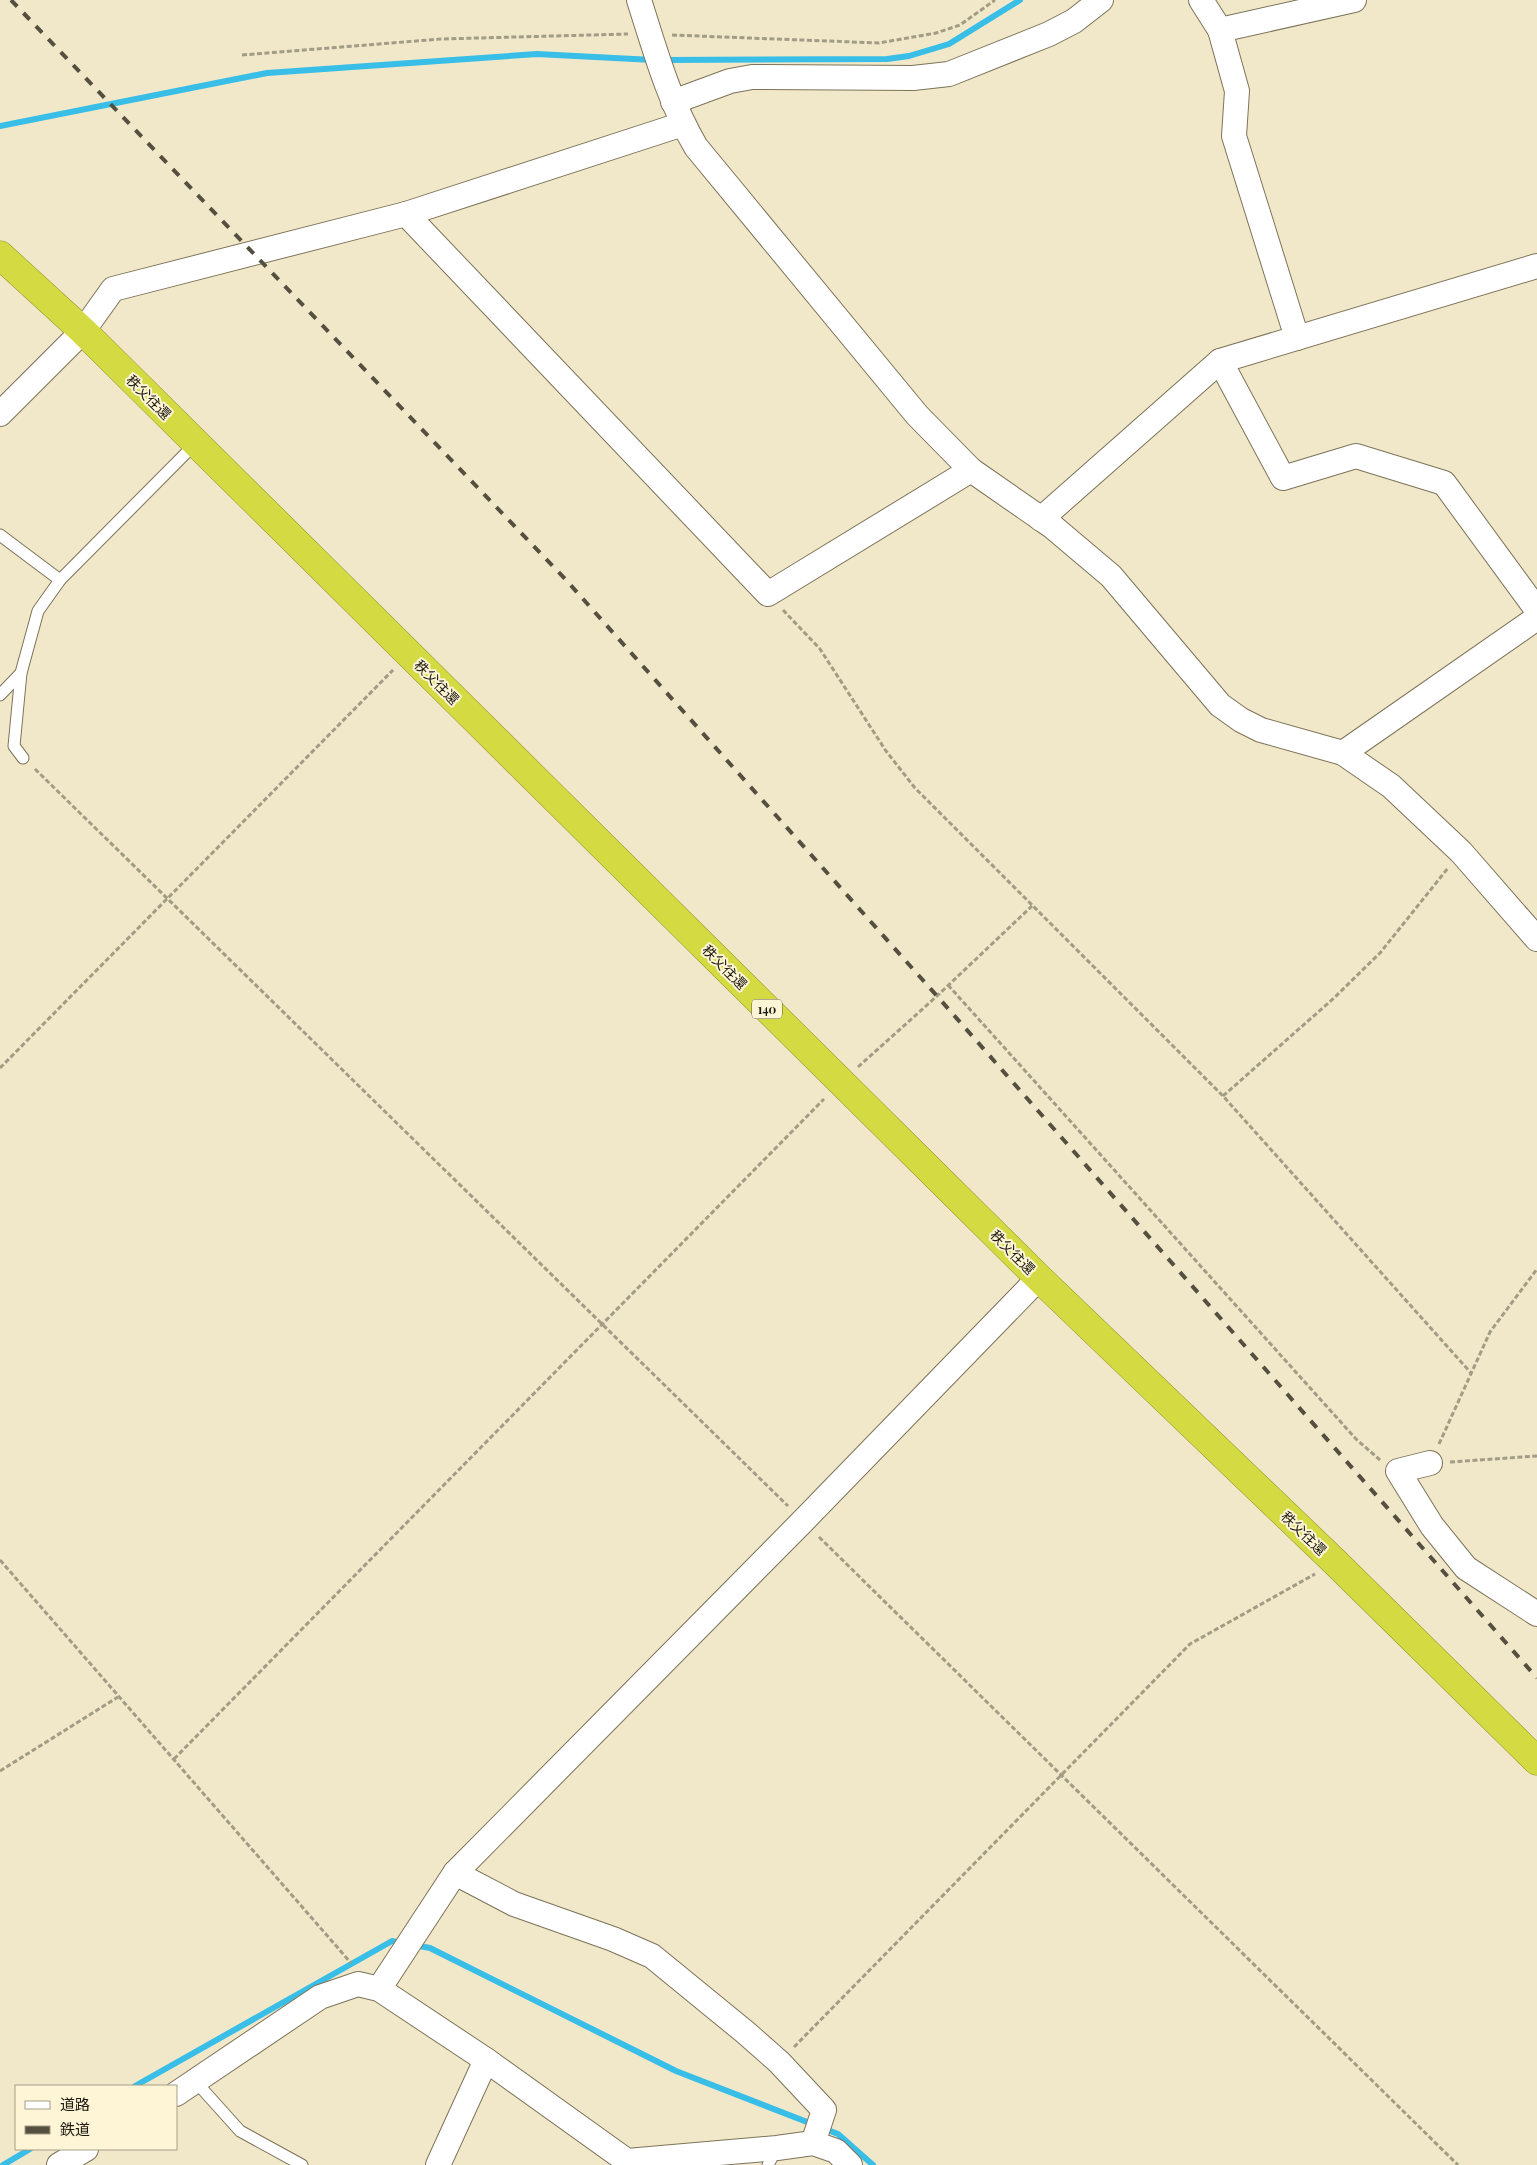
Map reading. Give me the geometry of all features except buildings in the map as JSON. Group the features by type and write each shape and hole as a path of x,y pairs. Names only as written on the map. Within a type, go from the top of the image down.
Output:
{"highway":[{"name":"秩父往還","path":"3,261 83,331 1039,1278 1335,1562 1537,1762"}],"street":[{"path":"638,0 673,102 696,147 917,415 971,470 1082,549 1111,576 1220,705 1241,720 1261,730 1343,753 1391,786 1460,852 1537,939"},
{"path":"673,102 730,81 752,77 913,78 949,74 1050,34 1074,21 1101,0"},
{"path":"1201,0 1220,30 1237,91 1234,136 1298,338"},
{"path":"1220,30 1354,0"},
{"path":"0,414 83,331 113,289 406,214 683,124"},
{"path":"406,214 768,594 971,470"},
{"path":"1041,519 1220,361 1537,266"},
{"path":"1220,361 1283,478 1356,456 1444,483 1537,610"},
{"path":"1343,753 1537,618"},
{"path":"379,1989 455,1873 803,1521 1039,1278"},
{"path":"1430,1463 1398,1471 1432,1526 1466,1568 1537,1614"},
{"path":"186,2088 320,1997 358,1984 379,1989 486,2060 627,2161 659,2162 772,2156 817,2132 824,2110 779,2062 746,2032 652,1956 613,1939 514,1904 455,1873"},
{"path":"438,2165 486,2060"},
{"path":"817,2132 850,2165"},
{"path":"59,2165 84,2150"}],"lane":[{"path":"23,758 14,746 21,673 38,610 60,580 196,443"},
{"path":"0,535 60,580"},
{"path":"0,695 21,673"},
{"path":"186,2088 240,2131 302,2165"}],"path":[{"path":"242,55 441,39 650,34 880,43 936,33 960,25 996,0"},
{"path":"768,594 820,649 886,751 915,788 1223,1096 1471,1373"},
{"path":"0,1068 409,654"},
{"path":"23,758 1458,2165"},
{"path":"1223,1096 1334,998 1380,953 1460,852"},
{"path":"174,1759 840,1082 948,986 1032,906"},
{"path":"948,986 1356,1439 1374,1456 1398,1471"},
{"path":"1537,1269 1490,1332 1430,1463 1537,1456"},
{"path":"0,1560 352,1965"},
{"path":"779,2062 1190,1644 1335,1562"},
{"path":"0,1771 118,1697"}],"waterway":[{"path":"663,60 887,59 909,56 949,44 1020,0"},
{"path":"0,126 267,73 537,54 653,60"},
{"path":"137,2085 392,1941 404,1944"},
{"path":"414,1945 430,1948 676,2071 838,2134 873,2165"},
{"path":"3,2165 28,2150"}],"railway":[{"path":"11,0 567,581 937,996 1537,1678"}]}
